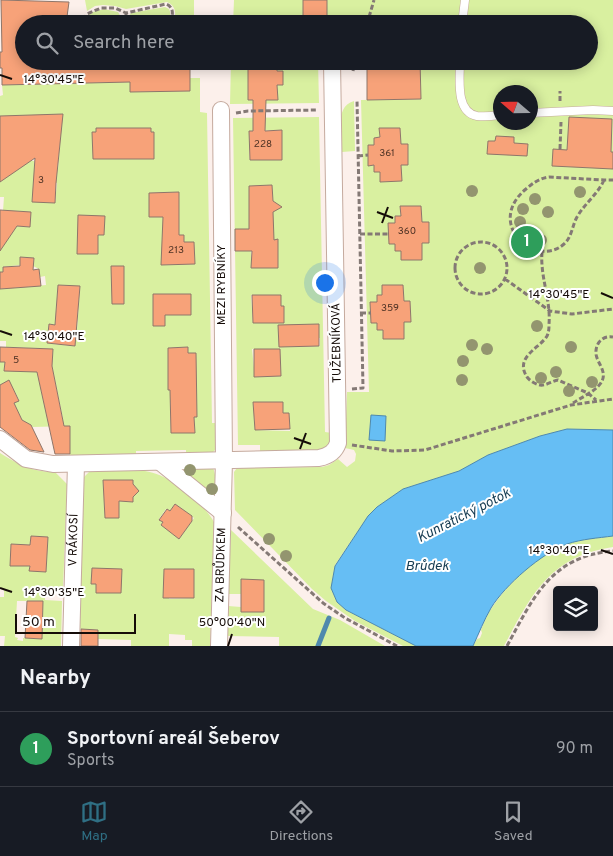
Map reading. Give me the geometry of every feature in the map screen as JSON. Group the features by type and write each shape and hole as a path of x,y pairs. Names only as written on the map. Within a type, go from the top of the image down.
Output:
{"street":[{"name":"TUŽEBNÍKOVÁ","path":"332,70 338,443"},
{"name":"MEZI RYBNÍKY","path":"221,113 223,513"},
{"path":"0,439 20,455 32,460 53,464 319,458 326,457 332,453 338,443"},
{"path":"160,462 223,513"},
{"name":"V RÁKOSÍ","path":"71,646 76,464"},
{"name":"ZA BRŮDKEM","path":"219,646 223,513"}],"lane":[{"path":"463,15 465,0"},
{"path":"460,70 460,90 466,111 476,116 493,115"},
{"path":"538,113 613,111"}],"path":[{"path":"370,15 374,0"},
{"path":"87,15 100,8 115,8 126,13 164,5 168,5 172,10 171,15"},
{"path":"347,389 363,388 357,100"},
{"path":"221,113 333,110"},
{"path":"560,149 562,112"},
{"path":"358,156 368,155"},
{"path":"604,180 598,191 577,217 565,243 555,250 542,252 531,248 522,242 512,228 510,211 518,197 533,183 546,177 613,180"},
{"path":"360,234 389,234"},
{"path":"475,242 491,244 504,254 508,271 505,279 493,292 476,294 467,290 456,276 456,259 467,246 475,242"},
{"path":"542,252 543,277 550,311 547,335 530,352 525,362 524,371 526,376 537,385 544,385 558,380 588,393 596,400"},
{"path":"505,279 550,311 572,314 613,309"},
{"path":"362,313 371,313"},
{"path":"571,405 598,386 603,378 603,372 596,355 598,343 604,337 613,337"},
{"path":"338,443 392,451 425,450 571,405 613,399"},
{"path":"223,513 323,603 345,618 397,646"},
{"path":"507,646 534,596 550,578 573,562 595,554 613,551"}],"green space":[{"path":"85,0 194,0 194,15 175,15 173,6 167,2 126,9 103,5 95,6 87,11"},
{"path":"234,0 303,0 303,15 233,15"},
{"path":"327,0 613,0 613,430 567,429 540,436 488,455 459,471 403,489 377,507 368,516 335,565 331,588 337,602 346,610 416,646 403,646 355,621 326,601 235,510 234,472 237,468 322,467 338,459 347,467 355,461 356,454 354,450 345,448 347,392 369,392 361,100 421,99 420,70 598,70 598,15 326,15","holes":["380,128 400,128 401,144 408,144 408,164 401,165 401,181 381,182 380,172 374,172 374,165 368,166 368,145 374,145 374,138 380,137","400,206 421,206 422,222 429,222 429,243 422,243 422,260 402,260 401,251 395,244 389,244 389,223 395,223 395,216 401,216","382,285 403,285 404,301 410,301 411,322 404,322 404,339 383,339 383,330 377,323 371,323 370,302 377,302 377,295 382,295"]},
{"path":"165,7 169,9 170,15 130,15 131,13"},
{"path":"104,9 118,12 120,15 88,15"},
{"path":"231,70 248,70 249,100 277,100 277,70 318,70 319,103 230,104"},
{"path":"190,78 200,78 200,112 207,113 212,423 218,423 217,448 210,455 186,456 186,450 182,450 136,451 136,456 70,456 70,426 33,427 22,420 14,403 19,400 15,392 4,383 0,385 0,362 5,362 4,370 36,365 48,422 63,419 52,366 53,349 6,347 6,341 0,341 0,289 46,285 45,276 40,277 39,269 33,266 34,259 20,257 20,265 3,267 3,272 0,272 0,241 10,236 16,226 30,227 31,212 3,211 4,197 0,197 0,179 13,160 34,161 34,167 58,169 60,141 0,116 0,96 3,95 2,85 130,82 131,92 190,91","holes":["34,181 57,183 55,203 32,201","179,192 179,217 149,217 149,193","172,235 183,235 184,242 194,242 195,264 162,265 162,239","58,285 80,287 77,330 83,330 82,340 75,340 74,346 53,344 54,334 48,333 49,324 55,325","153,294 165,315 165,326 153,326","188,347 188,353 196,353 196,380 168,380 168,348","170,402 194,417 195,433 171,433"]},
{"path":"354,101 355,151 342,152 341,115 348,104"},
{"path":"319,117 325,432 332,433 332,440 324,450 260,453 260,445 238,445 233,118","holes":["282,130 282,159 250,160 249,151 252,141 249,141 249,131","272,185 273,201 276,204 276,210 249,217 249,186","250,240 278,240 278,267 252,268","251,295 280,295 281,306 284,307 284,314 281,314 281,323 253,323","290,338 320,338 320,346 290,347","252,349 280,349 281,376 255,377","253,402 283,413 289,413 290,431 255,430"]},
{"path":"0,453 26,467 40,471 55,472 67,484 63,589 45,589 45,600 62,601 61,646 4,646 5,636 0,636 0,597 4,597 4,589 0,589","holes":["31,536 48,537 46,572 29,571 30,566 10,566 11,544 30,545","17,601 41,601 42,638 23,638 23,641 17,640 18,638 15,637"]},
{"path":"213,468 216,481 213,493 182,469"},
{"path":"131,470 154,473 184,490 209,514 214,522 210,646 192,646 192,640 185,640 185,635 169,634 169,646 131,646 131,640 98,639 98,630 78,629 83,478 90,471","holes":["103,480 133,480 133,486 137,493 133,495 133,502 119,501 119,518 105,518","175,504 194,518 179,539 161,525 163,522 159,519 166,509 170,511","165,569 178,569 194,574 193,598 169,599 168,590 164,590"]},
{"path":"231,530 313,609 340,620 385,646 279,646 279,637 228,636 228,606 241,607 241,612 264,612 241,579 241,594 228,594"},
{"path":"613,536 613,547 591,552 573,559 545,581 524,610 504,646 473,646 477,639 480,638 481,630 491,609 516,578 535,562 567,544"}],"water":[{"path":"371,415 386,416 385,441 369,440"},
{"name":"Brůdek","path":"567,429 613,430 613,536 567,544 557,548 536,562 497,599 488,613 473,646 416,646 346,610 337,602 331,588 335,566 368,516 377,507 403,489 459,471 488,455 540,436"}],"building":[{"path":"1,0 69,2 67,15 15,15 15,70 190,70 190,91 130,92 130,82 2,85 0,52 2,52"},
{"path":"303,0 327,0 327,15 303,15"},
{"path":"248,70 283,71 283,85 277,85 278,100 266,100 265,131 282,130 282,160 250,160 249,131 253,131 253,100 248,100"},
{"path":"367,70 420,70 421,99 367,100"},
{"path":"63,114 55,203 32,202 35,158 0,182 0,116"},
{"path":"569,117 612,119 611,152 613,152 613,169 552,166 553,149 567,150"},
{"path":"96,128 151,128 151,132 154,132 154,159 93,159 92,132 96,132"},
{"path":"379,128 400,128 401,144 408,144 408,165 401,165 402,181 380,182 380,172 374,172 374,165 368,166 368,145 374,145 374,138 380,137"},
{"path":"496,136 514,137 514,143 528,144 527,156 487,154 488,141 495,141"},
{"path":"272,185 273,201 282,207 273,212 274,240 278,239 278,268 251,268 252,251 235,251 235,229 249,229 249,186"},
{"path":"179,192 179,235 184,235 184,242 194,242 195,264 161,265 163,217 149,217 149,193"},
{"path":"400,206 421,206 422,222 429,222 429,243 422,243 422,260 401,260 401,251 395,251 395,244 389,244 388,223 395,223 395,216 401,216"},
{"path":"0,210 31,212 30,227 17,226 0,251"},
{"path":"78,215 105,216 104,235 98,235 98,254 77,254"},
{"path":"20,257 34,258 33,270 39,269 41,286 0,289 0,272 3,272 3,267 20,266"},
{"path":"111,266 124,266 124,304 112,304"},
{"path":"58,285 80,286 75,346 47,343 49,324 55,325"},
{"path":"382,285 403,285 404,301 410,301 411,322 404,322 404,339 383,339 383,330 377,330 377,323 371,323 370,302 377,302 377,295 382,295"},
{"path":"153,294 191,294 191,315 165,315 165,326 153,326"},
{"path":"252,295 281,295 281,306 284,306 284,323 253,323"},
{"path":"319,324 319,346 279,347 278,325"},
{"path":"0,347 53,349 52,366 64,426 70,426 70,454 55,454 37,372 4,371 5,362 0,362"},
{"path":"188,347 188,353 196,353 197,417 194,417 195,433 171,433 168,348"},
{"path":"254,349 280,349 281,376 254,377"},
{"path":"9,380 19,401 14,403 22,420 31,425 44,452 30,450 0,427 0,385"},
{"path":"253,402 283,402 283,413 289,413 290,429 255,430"},
{"path":"103,480 133,480 133,484 139,491 133,497 133,502 119,501 119,518 105,518"},
{"path":"175,504 192,516 192,521 179,539 161,525 163,522 159,520 167,509 170,511"},
{"path":"31,536 48,537 46,572 29,571 30,566 10,566 11,544 30,545"},
{"path":"92,568 122,569 121,593 96,593 96,584 91,584"},
{"path":"164,569 194,569 194,598 163,598"},
{"path":"241,579 264,580 264,612 241,612"},
{"path":"27,601 43,601 42,639 25,638"},
{"path":"81,629 98,630 98,646 81,646"}],"waterway":[{"name":"Kunratický potok","path":"318,646 329,618"}],"place":[{"name":"Sportovní areál Šeberov","path":"527,242"}]}
